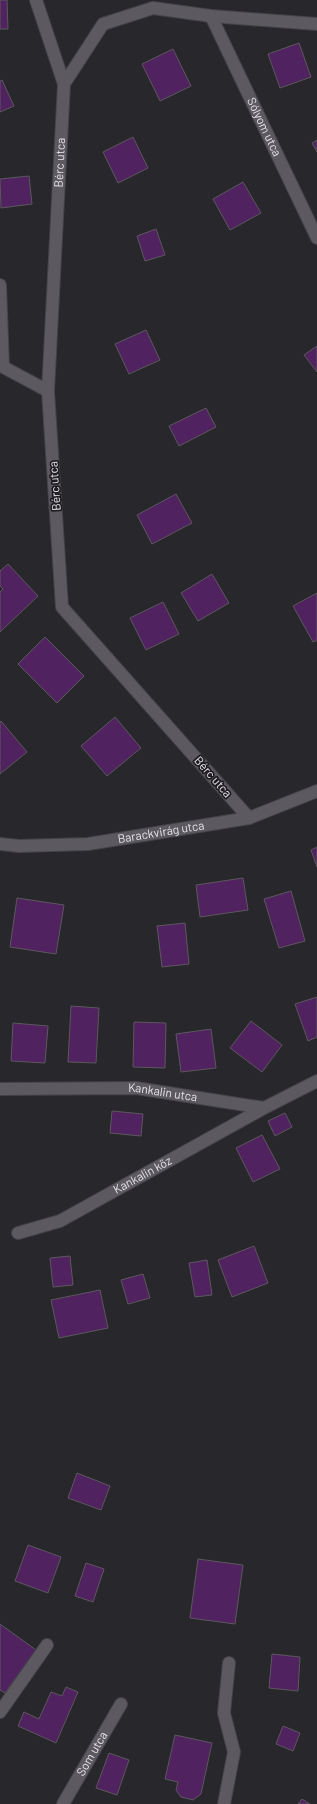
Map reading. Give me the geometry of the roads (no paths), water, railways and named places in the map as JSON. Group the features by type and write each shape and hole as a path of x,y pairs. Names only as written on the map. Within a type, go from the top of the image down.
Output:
{"street":[{"name":"Bérc utca","path":"36,0 64,84 48,391 62,607 249,818"},
{"path":"64,84 103,24 153,8 210,16 317,24"},
{"name":"Sólyom utca","path":"210,16 317,238"},
{"path":"0,285 3,367 48,391"},
{"name":"Barackvirág utca","path":"0,844 19,846 88,844 249,818 317,791"},
{"path":"264,1108 317,1081"},
{"name":"Kankalin utca","path":"0,1089 136,1088 264,1108"},
{"name":"Kankalin köz","path":"18,1233 60,1220 264,1108"},
{"path":"0,1712 47,1645"},
{"path":"224,1804 234,1752 224,1713 229,1664"},
{"name":"Som utca","path":"63,1804 121,1704"}]}
